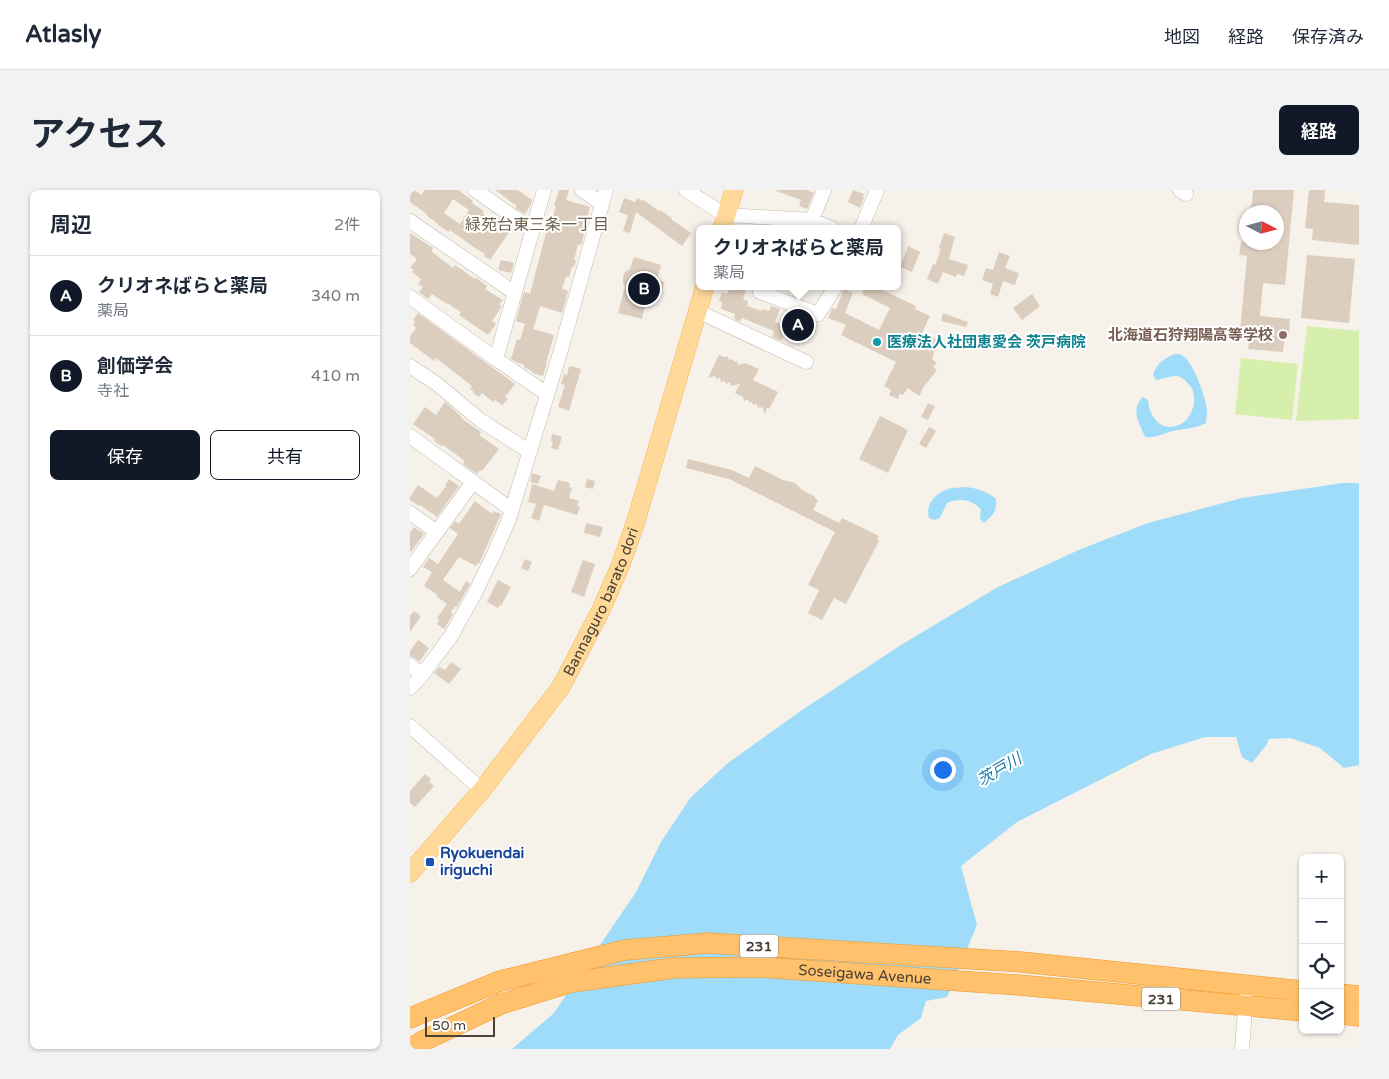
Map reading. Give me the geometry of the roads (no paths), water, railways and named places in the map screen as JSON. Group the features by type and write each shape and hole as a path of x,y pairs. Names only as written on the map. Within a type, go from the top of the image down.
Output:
{"highway":[{"name":"Soseigawa Avenue","path":"410,1018 500,981 625,950 708,943 1021,962 1299,991"},
{"name":"Soseigawa Avenue","path":"410,1049 501,1004 572,982 674,968 759,967 1020,985 1299,1011"},
{"path":"1344,994 1359,996"},
{"path":"1344,1014 1359,1016"}],"main road":[{"path":"724,222 734,190"},
{"name":"Bannaguro barato dori","path":"413,864 482,790 560,687 601,610 621,564 636,520 704,290"}],"street":[{"path":"475,190 532,230"},
{"path":"496,359 544,190"},
{"path":"582,190 602,204"},
{"path":"410,688 451,636 474,596 512,510 606,190"},
{"path":"686,190 724,222 783,224 812,220 824,225"},
{"path":"812,220 824,190"},
{"path":"863,225 877,190"},
{"path":"410,221 515,293"},
{"path":"760,290 760,292 818,314 833,290"},
{"path":"412,304 547,394"},
{"path":"697,311 806,362"},
{"path":"410,366 437,384 480,420 530,452"},
{"path":"410,436 512,510"},
{"path":"410,569 473,482"},
{"path":"410,513 437,532"},
{"path":"410,665 422,675"},
{"path":"410,726 482,790"},
{"path":"1242,1049 1248,985"}],"water":[{"path":"1175,354 1181,355 1187,360 1195,373 1206,405 1206,423 1155,437 1145,437 1136,411 1143,397 1148,400 1154,418 1162,425 1168,427 1174,427 1185,421 1193,407 1193,391 1186,381 1176,376 1156,380 1153,374 1161,362"},
{"name":"茨戸川","path":"1343,483 1359,483 1359,765 1344,768 1320,748 1290,738 1269,739 1252,763 1242,757 1236,737 1205,737 1151,754 1017,822 961,866 977,925 947,997 926,1001 921,1018 898,1035 890,1049 512,1049 554,1013 636,892 661,842 691,797 728,763 802,710 901,645 998,587 1081,549 1148,523 1242,498"},
{"path":"965,487 982,490 996,499 996,507 990,518 984,523 980,519 981,510 978,506 965,500 956,500 947,503 940,518 934,520 929,518 928,508 935,497 948,489"}],"place":[{"name":"創価学会","path":"644,289"},
{"name":"クリオネばらと薬局","path":"798,325"},
{"name":"北海道石狩翔陽高等学校","path":"1283,335"},
{"name":"医療法人社団恵愛会 茨戸病院","path":"877,342"},
{"name":"Ryokuendai iriguchi","path":"430,862"}],"district":[{"name":"緑苑台東三条一丁目","path":"537,224"}]}
